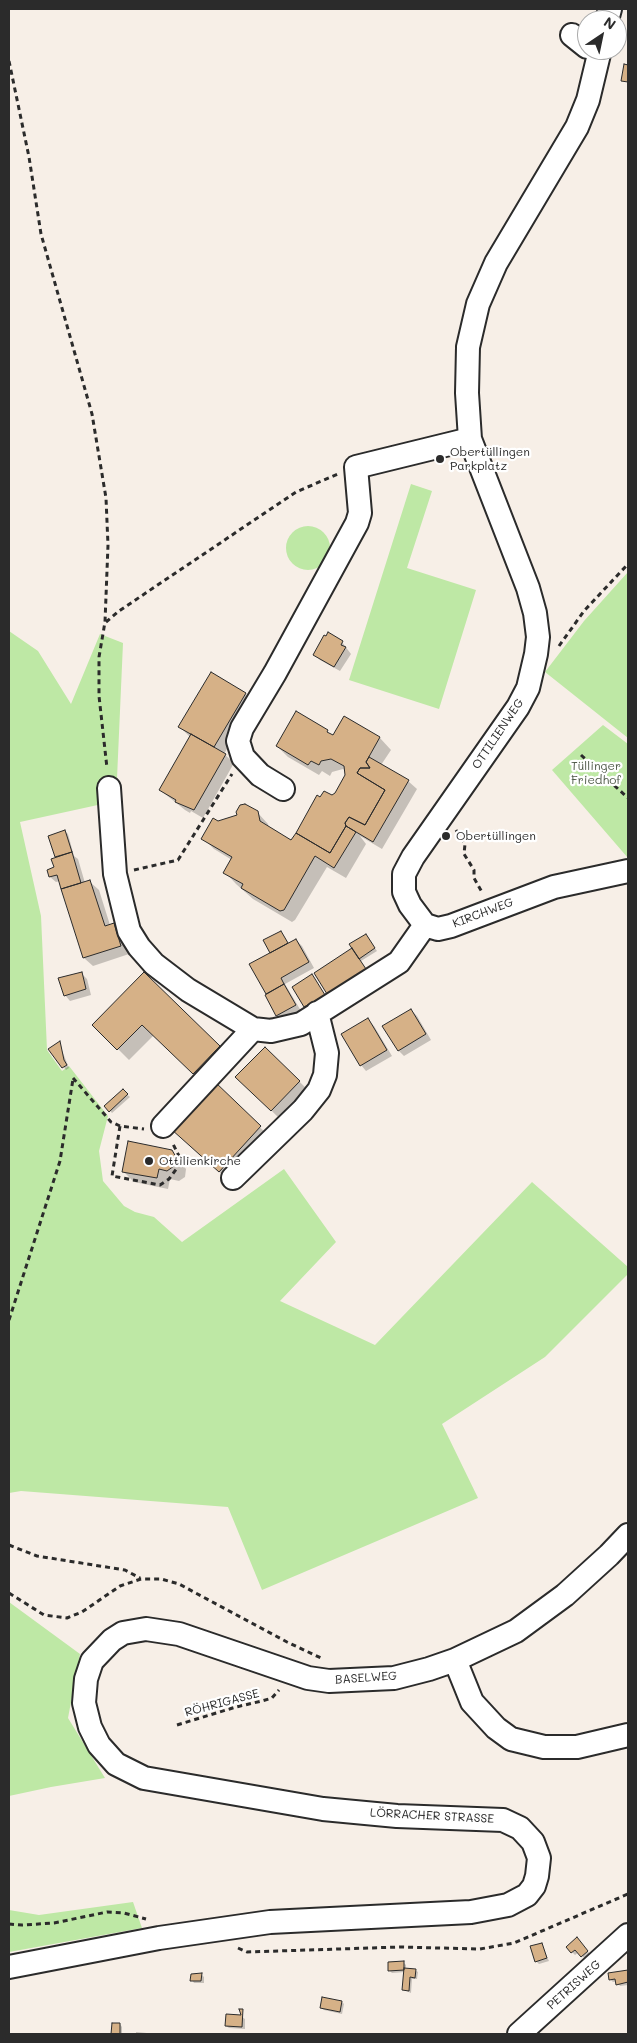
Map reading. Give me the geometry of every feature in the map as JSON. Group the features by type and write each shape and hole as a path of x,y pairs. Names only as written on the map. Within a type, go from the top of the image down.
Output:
{"street":[{"name":"OTTILIENWEG","path":"426,924 410,905 404,892 404,874 413,857 518,707 533,670 538,637 535,613 528,588 470,439 467,393 468,348 478,304 496,263 578,127 588,100 590,60"},
{"path":"283,789 260,775 243,757 238,742 242,728 275,673 357,523 360,513 356,467 470,439"},
{"path":"109,788 116,874 129,931 148,959 188,990 253,1029 271,1031 301,1024 399,962 426,924"},
{"name":"KIRCHWEG","path":"426,924 438,929 451,926 554,887 628,872"},
{"path":"233,1178 303,1110 319,1090 325,1075 327,1053 317,1014"},
{"path":"168,1134 253,1029"},
{"name":"BASELWEG","path":"103,1649 123,1633 146,1629 179,1634 308,1678 329,1681 394,1678 454,1660 516,1631 565,1594 609,1555 628,1534"},
{"name":"LÖRRACHER STRASSE","path":"9,1967 159,1938 270,1922 472,1912 508,1905 527,1895 534,1886 537,1876 539,1858 533,1842 520,1828 503,1820 397,1816 323,1809 249,1798 144,1778 116,1764 100,1745 90,1727 84,1702 86,1679 92,1661 103,1649"},
{"path":"454,1660 472,1702 496,1728 511,1739 544,1747 577,1747 628,1735"},
{"name":"PETRISWEG","path":"519,2034 628,1935"}],"path":[{"path":"9,61 29,157 41,234 93,423 106,498 108,545 105,622 99,658 99,686 109,788"},
{"path":"105,622 118,611 296,492 356,467"},
{"path":"558,647 584,611 628,564"},
{"path":"581,755 628,798"},
{"path":"116,874 178,860 243,757"},
{"path":"445,812 465,844 464,854 474,870 474,878 481,891"},
{"path":"9,1320 14,1298 60,1161 73,1078 111,1122 120,1126 149,1129 168,1134 180,1158 177,1168 169,1179 160,1185 112,1176 120,1126"},
{"path":"9,1545 37,1556 125,1570 141,1579"},
{"path":"9,1593 17,1600"},
{"name":"RÖHRIGASSE","path":"177,1724 272,1698 280,1690 287,1672"},
{"path":"232,1946 247,1952 400,1947 480,1949 514,1943 628,1894"},
{"path":"9,1924 54,1924 107,1912 124,1913 156,1923 159,1938"}],"green space":[{"path":"411,484 432,491 407,568 476,590 439,709 349,680"},
{"path":"308,526 320,530 326,536 330,548 326,560 320,566 308,570 296,566 290,560 286,548 290,536 296,530"},
{"path":"628,572 628,738 545,672 584,621"},
{"path":"9,631 38,651 71,704 100,634 123,643 116,801 20,822 41,916 47,1050 62,1071 69,1066 108,1116 99,1151 103,1181 124,1206 135,1212 154,1217 182,1242 284,1169 336,1242 280,1301 375,1345 532,1182 628,1267 628,1274 545,1357 442,1424 478,1498 262,1590 228,1507 21,1491 9,1493"},
{"name":"Tüllinger Friedhof","path":"603,725 628,744 628,858 552,770"},
{"path":"9,1602 80,1654 68,1718 105,1778 9,1796"},
{"path":"133,1902 142,1928 9,1952 9,1910 39,1915"}],"building":[{"path":"624,64 628,65 628,82 621,81"},
{"path":"328,632 343,641 341,645 346,647 334,667 313,655 324,635 326,636"},
{"path":"211,672 246,693 214,747 178,727"},
{"path":"296,711 333,735 344,716 380,737 366,762 370,768 360,768 357,773 385,790 365,825 349,817 345,823 346,826 330,853 296,833 317,795 320,797 324,791 332,795 335,793 345,775 344,766 331,759 321,761 319,765 311,761 308,765 276,746"},
{"path":"191,734 226,754 194,810 175,802 176,800 159,790"},
{"path":"369,757 409,780 373,842 346,826 345,823 349,817 365,825 385,790 357,773 360,768 370,768 366,762"},
{"path":"245,804 258,811 260,821 291,840 296,833 330,853 346,826 356,832 334,868 315,856 284,910 280,911 241,888 243,884 223,873 232,857 201,839 213,818 218,821 237,815 236,812 240,805"},
{"path":"65,830 72,852 55,857 48,836"},
{"path":"72,852 81,883 61,889 57,875 49,877 47,870 54,867 51,859"},
{"path":"90,880 105,926 114,923 121,946 83,958 61,889"},
{"path":"281,931 288,943 270,953 263,940"},
{"path":"366,934 375,948 359,959 349,944"},
{"path":"296,939 309,962 281,978 284,984 266,994 249,964"},
{"path":"352,948 366,969 327,994 314,973"},
{"path":"82,972 86,989 64,996 58,978"},
{"path":"144,972 220,1046 193,1074 142,1025 117,1050 92,1025"},
{"path":"312,974 325,995 304,1007 292,987"},
{"path":"284,984 296,1005 276,1016 265,995"},
{"path":"411,1009 426,1034 398,1051 382,1026"},
{"path":"368,1018 387,1050 360,1066 341,1034"},
{"path":"60,1041 67,1065 62,1068 48,1049"},
{"path":"265,1047 300,1081 271,1111 235,1077"},
{"path":"214,1081 261,1126 219,1172 171,1129"},
{"path":"123,1089 128,1094 109,1112 104,1106"},
{"name":"Ottilienkirche","path":"128,1141 172,1150 176,1157 174,1166 167,1171 159,1169 157,1178 122,1172"},
{"path":"577,1937 588,1951 581,1957 575,1950 571,1953 566,1947"},
{"path":"542,1943 547,1958 535,1962 530,1946"},
{"path":"404,1961 404,1970 388,1971 388,1962"},
{"path":"404,1968 416,1969 415,1978 410,1977 409,1991 402,1990"},
{"path":"628,1970 628,1982 616,1985 615,1979 609,1980 608,1973"},
{"path":"202,1973 201,1981 190,1981 191,1974"},
{"path":"322,1997 342,2001 340,2012 320,2008"},
{"path":"239,2009 243,2009 242,2027 225,2026 226,2014 241,2015"},
{"path":"112,2023 120,2023 120,2034 111,2034"}],"place":[{"name":"Obertüllingen Parkplatz","path":"440,459"},
{"name":"Obertüllingen","path":"446,836"},
{"name":"Ottilienkirche","path":"149,1161"}]}
